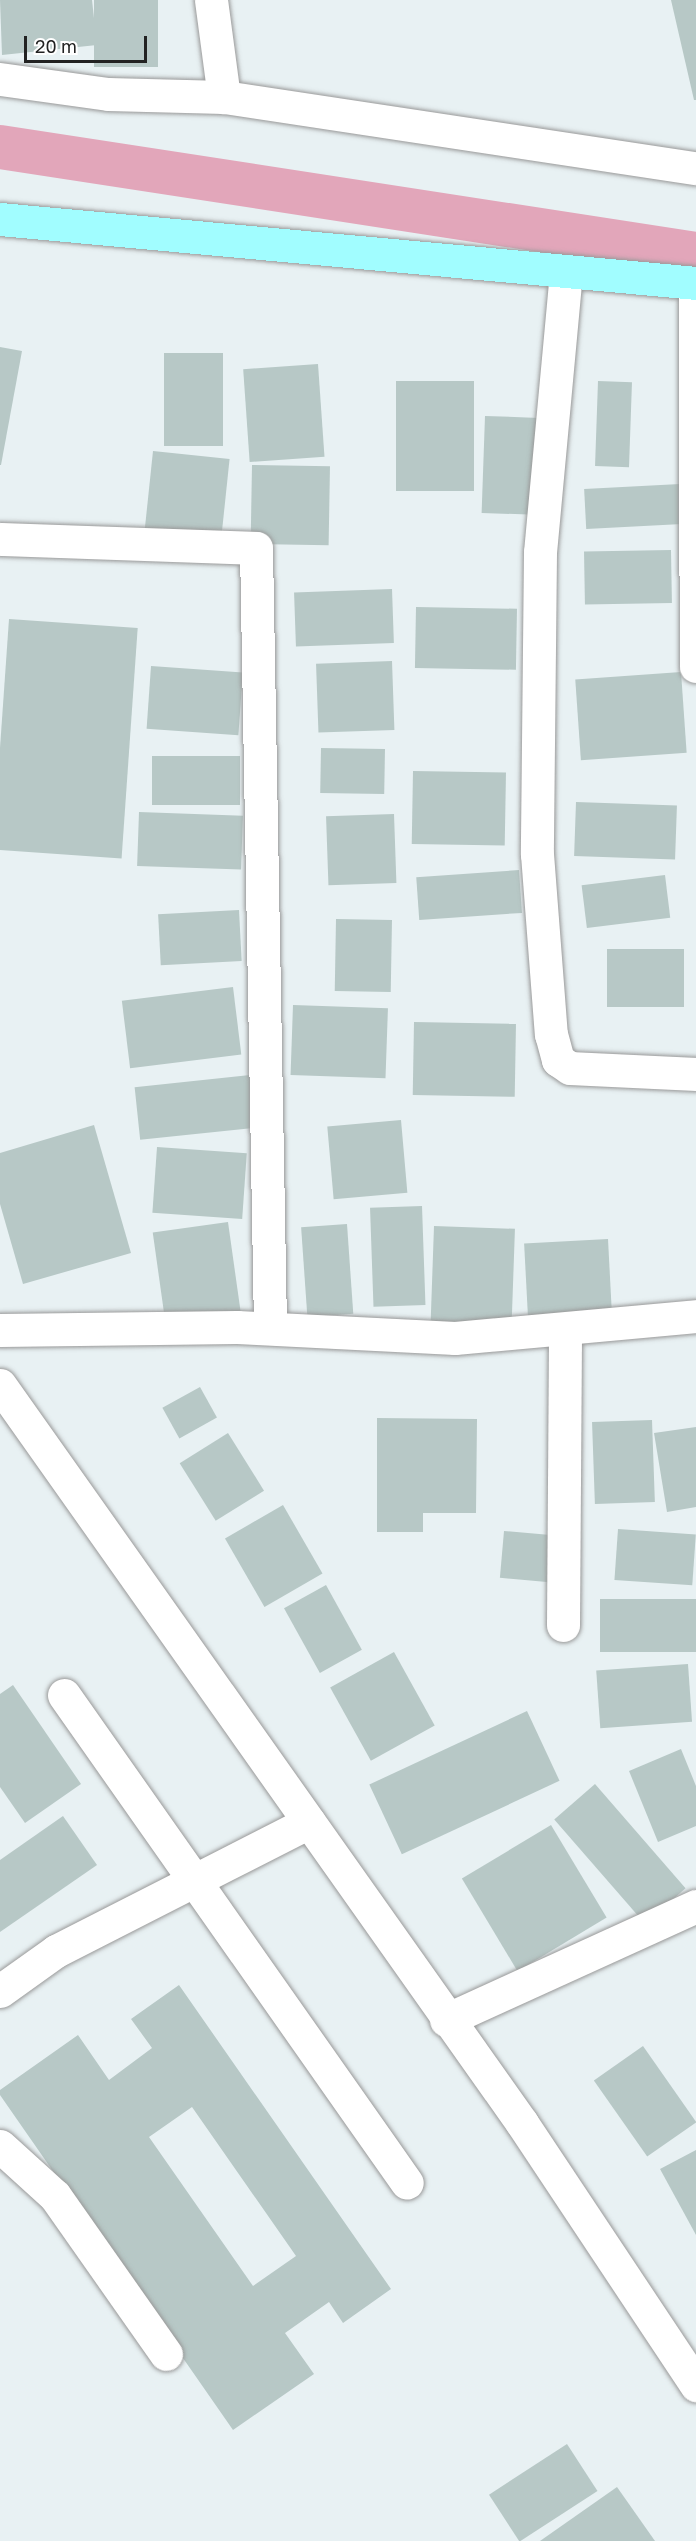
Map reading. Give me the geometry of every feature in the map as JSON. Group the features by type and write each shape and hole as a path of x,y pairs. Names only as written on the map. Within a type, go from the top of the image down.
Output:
{"main road":[{"path":"0,219 695,283"}],"street":[{"path":"211,0 224,98"},
{"path":"0,79 108,94 224,98 696,168"},
{"path":"566,272 540,552 537,854 551,1034 558,1060 570,1068 696,1074"},
{"path":"695,283 696,666"},
{"path":"0,539 256,548 270,1328"},
{"path":"0,1330 270,1328 454,1338 565,1331 696,1316"},
{"path":"563,1625 565,1331"},
{"path":"0,1385 446,2020 522,2123 696,2385"},
{"path":"64,1695 195,1878 407,2183"},
{"path":"0,1991 56,1951 195,1878 309,1822"},
{"path":"446,2020 696,1906"},
{"path":"0,2146 55,2196 166,2355"}],"building":[{"path":"0,0 92,0 97,45 2,55"},
{"path":"94,0 158,0 158,67 94,67"},
{"path":"671,0 696,0 696,100 694,100"},
{"path":"0,347 22,351 1,465 0,465"},
{"path":"164,353 223,353 223,446 164,446"},
{"path":"318,364 324,457 250,462 243,369"},
{"path":"396,381 474,381 474,491 396,491"},
{"path":"598,381 632,382 629,467 595,466"},
{"path":"485,416 539,418 536,515 482,513"},
{"path":"153,451 230,459 221,539 145,531"},
{"path":"252,465 330,466 329,545 251,544"},
{"path":"680,484 682,524 586,529 584,489"},
{"path":"671,550 672,603 585,605 584,552"},
{"path":"392,589 394,643 296,646 294,592"},
{"path":"416,607 517,609 516,670 415,668"},
{"path":"9,619 138,628 122,858 0,850 0,748"},
{"path":"392,661 394,730 318,733 316,664"},
{"path":"151,666 243,672 238,735 147,729"},
{"path":"681,672 687,753 581,760 575,679"},
{"path":"321,748 385,749 384,794 320,793"},
{"path":"152,756 240,756 240,805 152,805"},
{"path":"413,771 506,773 505,846 412,844"},
{"path":"576,802 677,806 675,859 574,856"},
{"path":"139,812 243,816 241,870 137,866"},
{"path":"394,814 396,883 328,885 326,816"},
{"path":"519,870 522,913 419,920 416,877"},
{"path":"665,875 670,918 587,928 582,885"},
{"path":"239,910 242,961 161,965 158,914"},
{"path":"336,919 392,920 391,992 335,991"},
{"path":"607,949 684,949 684,1007 607,1007"},
{"path":"233,987 241,1054 130,1068 122,1001"},
{"path":"293,1005 388,1008 385,1078 291,1075"},
{"path":"414,1022 516,1024 515,1097 413,1095"},
{"path":"250,1075 256,1128 140,1140 135,1087"},
{"path":"401,1120 407,1193 334,1199 327,1126"},
{"path":"94,1125 131,1253 23,1284 0,1204 0,1153"},
{"path":"157,1147 247,1153 242,1219 152,1213"},
{"path":"422,1206 425,1305 373,1307 370,1208"},
{"path":"228,1222 241,1311 165,1322 153,1233"},
{"path":"347,1224 353,1314 307,1317 301,1227"},
{"path":"434,1226 515,1229 511,1328 431,1325"},
{"path":"608,1239 612,1317 528,1321 524,1243"},
{"path":"200,1387 217,1418 179,1438 162,1408"},
{"path":"377,1418 477,1419 476,1513 423,1513 423,1532 377,1532"},
{"path":"652,1420 655,1502 595,1504 592,1422"},
{"path":"696,1427 696,1507 667,1512 654,1433"},
{"path":"228,1433 264,1491 216,1521 180,1463"},
{"path":"283,1505 322,1573 264,1607 225,1538"},
{"path":"618,1529 696,1534 692,1585 614,1580"},
{"path":"504,1531 562,1536 558,1583 500,1578"},
{"path":"326,1585 362,1650 320,1673 284,1608"},
{"path":"600,1599 696,1599 696,1652 600,1652"},
{"path":"394,1652 435,1725 371,1761 330,1687"},
{"path":"688,1664 692,1722 600,1728 596,1670"},
{"path":"13,1685 81,1784 25,1823 0,1787 0,1694"},
{"path":"527,1711 560,1781 402,1854 369,1785"},
{"path":"681,1749 696,1786 696,1826 658,1842 629,1771"},
{"path":"595,1784 686,1888 645,1924 554,1819"},
{"path":"63,1816 97,1865 0,1932 0,1860"},
{"path":"551,1825 607,1918 517,1971 462,1879"},
{"path":"179,1985 391,2289 343,2323 329,2302 285,2333 314,2374 233,2430 0,2095 0,2090 78,2035 109,2080 152,2048 131,2019","holes":["192,2107 296,2256 253,2286 149,2137"]},
{"path":"643,2046 696,2122 647,2157 594,2080"},
{"path":"696,2150 696,2235 660,2169"},
{"path":"567,2444 597,2491 520,2541 489,2495"},
{"path":"617,2487 655,2541 540,2541"}],"waterway":[{"path":"0,147 696,254"}]}
